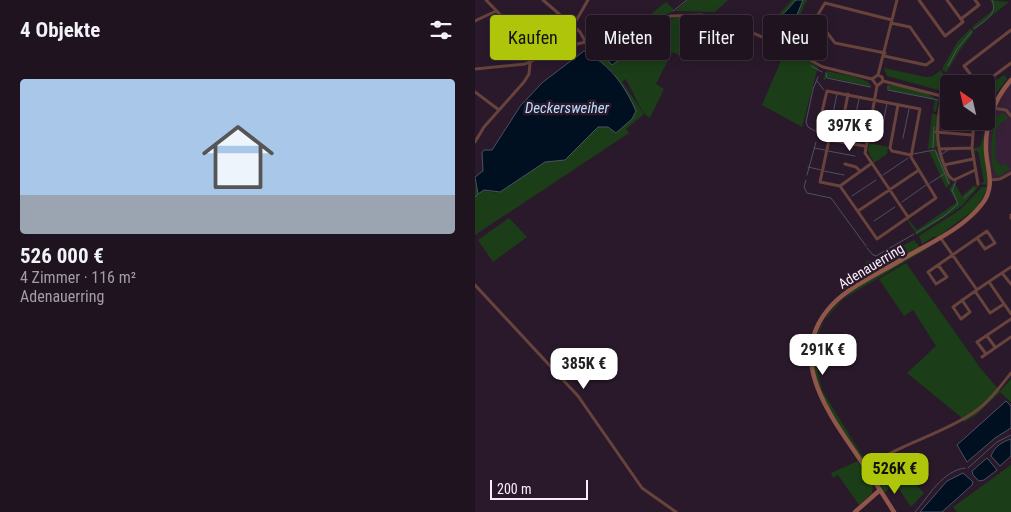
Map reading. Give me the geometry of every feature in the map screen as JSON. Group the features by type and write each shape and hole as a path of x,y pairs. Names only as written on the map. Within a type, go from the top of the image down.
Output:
{"main road":[{"name":"Adenauerring","path":"995,106 1011,80"},
{"name":"Adenauerring","path":"894,512 828,411 818,392 811,362 814,337 824,316 845,294 940,237 979,207 989,192 991,180 986,144 988,130"},
{"path":"855,512 879,490"}],"street":[{"path":"486,0 501,15"},
{"path":"543,0 560,15"},
{"path":"576,21 588,0"},
{"path":"872,79 878,75 885,55 897,0"},
{"path":"919,0 945,36 963,22 947,0"},
{"path":"961,19 979,5 975,0"},
{"path":"825,4 910,27 933,60 926,65 885,55 835,43 816,18 825,4"},
{"path":"475,21 497,11"},
{"path":"475,69 530,63 558,49 627,33 671,16 691,14 713,16 839,72 872,79 877,86"},
{"path":"576,29 582,34 585,42"},
{"path":"970,75 964,66 1010,31 1011,36"},
{"path":"475,142 484,127 524,82 529,74 530,63"},
{"path":"995,75 1011,63"},
{"path":"878,75 882,77 883,81 940,95"},
{"path":"883,81 877,86 865,153 908,217"},
{"path":"829,140 821,182 840,186 877,239 937,198 911,155 921,109 829,90 825,94 818,129 829,140 865,146"},
{"path":"475,92 499,110"},
{"path":"839,141 848,94"},
{"path":"898,105 890,148 892,151 911,155"},
{"path":"940,107 936,132 939,150 949,178 954,180 975,170"},
{"path":"995,108 1006,110 1011,116"},
{"path":"973,130 973,159 978,184"},
{"path":"936,132 972,135"},
{"path":"939,150 972,148"},
{"path":"944,165 973,159"},
{"path":"840,186 872,163"},
{"path":"845,164 856,167 860,171"},
{"path":"858,211 919,170"},
{"path":"991,180 1000,179 1011,173"},
{"path":"938,265 947,277 936,284 927,272 987,231 995,243 985,249 977,238"},
{"path":"940,237 990,313 1004,304"},
{"path":"962,300 970,312 961,319 953,307 962,300 1011,266"},
{"path":"1002,273 1011,284"},
{"path":"989,282 1011,314"},
{"path":"475,285 578,396 642,488 676,512"},
{"path":"1011,319 977,342 984,355 1011,337"},
{"path":"987,336 995,348"},
{"path":"866,468 899,448 972,414 984,404 1011,373"}],"shaded area":[{"path":"1011,81 1011,172 1002,178 990,179 986,146 989,130 995,130 995,106"}],"green space":[{"path":"688,0 728,0 715,12 675,11"},
{"path":"792,0 807,0 801,15 778,15"},
{"path":"990,0 1009,2 974,30 972,27 993,10"},
{"path":"666,2 674,10 664,15 650,15"},
{"path":"680,17 680,56 672,52 670,56 670,19"},
{"path":"971,28 973,33 946,73 942,69 958,41"},
{"path":"599,60 668,60 656,84 664,89 650,118 642,110 625,79 622,82 644,114 626,129 629,133 475,235 475,185 478,192 500,192 545,162 565,160 598,127 608,127 615,74"},
{"path":"781,60 806,60 818,67 802,127 762,105"},
{"path":"884,68 926,77 933,76 941,70 944,75 940,75 940,90 938,90 887,76"},
{"path":"826,71 864,80 872,87 827,77 825,80 823,79"},
{"path":"1004,75 1007,79 995,95 995,81"},
{"path":"888,85 909,88 931,95 938,101 936,112 933,111 935,99 889,90"},
{"path":"932,113 937,115 937,147 928,149"},
{"path":"1003,113 1008,118 999,124 1000,126 996,129 995,157 1001,167 1004,163 1011,169 998,176 992,165 991,157 996,117"},
{"path":"984,133 988,185 980,184 984,182 978,151 974,151 974,148 980,147"},
{"path":"869,143 888,147 887,154 874,163 868,151"},
{"path":"937,150 951,183 946,188 929,151 916,152"},
{"path":"954,182 962,196 973,186 979,186 962,206 917,235 907,220 917,230 957,202 949,189"},
{"path":"982,187 988,187 978,207 936,238 935,236 922,244 919,236 961,209"},
{"path":"509,218 527,237 493,262 478,240"},
{"path":"914,240 920,247 871,275 865,266 866,261 875,260"},
{"path":"935,244 845,298 877,275"},
{"path":"906,263 981,369 1000,391 1011,379 1011,402 1000,392 976,415 964,422 961,417 907,373 936,346 913,310 904,316 879,279"},
{"path":"816,347 815,361 822,390 861,454 871,463 865,463 854,448 837,422 819,387 814,358"},
{"path":"904,451 893,461 924,493 911,507 887,471 890,459"},
{"path":"858,461 873,486 872,493 859,505 838,475 833,478 831,473"},
{"path":"1011,465 1011,512 957,512 953,507"},
{"path":"873,466 886,475 890,486 885,493 871,472"}],"water":[{"path":"796,0 803,0 797,15 782,15"},
{"name":"Deckersweiher","path":"584,51 586,52 586,60 598,60 609,69 621,84 636,111 632,119 616,133 608,127 598,127 565,160 545,162 500,192 484,190 478,194 475,177 483,171 482,153 484,150 492,150 521,105 543,82 572,60 576,60 576,57"},
{"path":"608,60 619,60 612,65"},
{"path":"1006,401 1011,406 1011,428 995,438 967,462 957,445"},
{"path":"1011,439 1011,456 1000,466 991,456 999,445"},
{"path":"987,458 997,470 984,480 979,481 972,471"},
{"path":"963,473 973,482 972,485 942,512 920,512 947,481"}],"waterway":[{"path":"673,11 687,0"},
{"path":"974,29 992,13 994,9 992,0"},
{"path":"948,66 957,49 972,31"},
{"path":"811,66 822,72"},
{"path":"826,73 827,78 870,87"},
{"path":"815,131 808,127 806,122 813,89 818,77"},
{"path":"817,81 824,90"},
{"path":"888,86 888,90 938,100"},
{"path":"831,123 837,94"},
{"path":"853,127 859,99"},
{"path":"881,134 887,103"},
{"path":"903,138 909,109"},
{"path":"933,148 934,127"},
{"path":"807,175 816,142"},
{"path":"814,148 825,150"},
{"path":"913,154 934,150"},
{"path":"935,150 949,184"},
{"path":"942,154 948,150"},
{"path":"828,151 855,156"},
{"path":"883,175 908,158"},
{"path":"808,167 821,170"},
{"path":"824,171 844,175"},
{"path":"930,183 944,174"},
{"path":"806,180 804,187 807,193 831,198 866,246"},
{"path":"852,196 876,180"},
{"path":"952,191 956,181"},
{"path":"902,202 926,185"},
{"path":"964,198 974,189"},
{"path":"916,233 944,216 958,204 952,190"},
{"path":"475,197 478,194"},
{"path":"874,221 895,207"},
{"path":"867,248 876,256 914,234"},
{"path":"968,468 997,442 1011,435"},
{"path":"915,512 943,479 949,474 965,468"}]}
